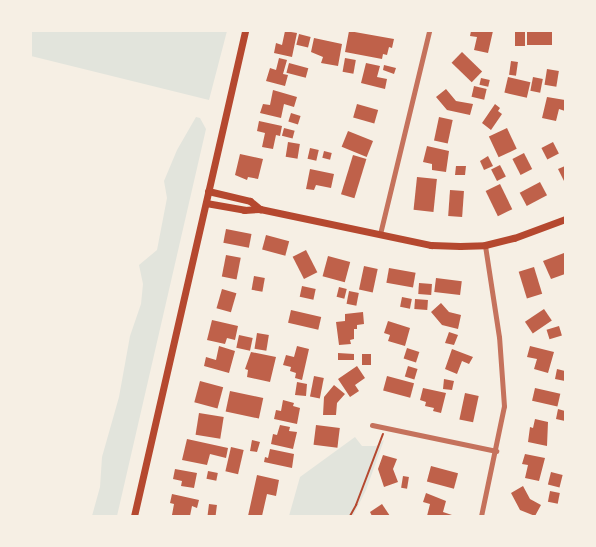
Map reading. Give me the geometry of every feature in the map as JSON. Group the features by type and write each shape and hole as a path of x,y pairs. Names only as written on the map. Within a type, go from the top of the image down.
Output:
{"main road":[{"path":"134,516 245,31"},
{"path":"208,191 250,201 260,209"},
{"path":"206,203 244,210 260,209 431,245 485,245 525,236 565,219"}],"street":[{"path":"380,234 429,31"},
{"path":"481,516 504,406 503,373 485,245"},
{"path":"372,425 496,450"}],"path":[{"path":"350,516 356,506 385,428"}],"shaded area":[{"path":"31,31 227,31 209,100 31,56"},
{"path":"196,117 200,118 206,129 117,516 92,516 100,487 102,457 119,397 130,336 141,304 143,284 139,265 157,250 167,198 164,181 177,150"},
{"path":"355,437 362,446 376,446 384,440 366,490 353,516 289,516 300,477"}],"building":[{"path":"285,31 297,33 292,57 274,53 276,43 282,45"},
{"path":"349,31 394,39 392,48 389,47 387,55 383,54 382,59 345,52"},
{"path":"471,31 493,31 488,53 474,50 477,37 470,36"},
{"path":"515,31 525,31 525,46 515,46"},
{"path":"527,31 552,31 552,45 527,45"},
{"path":"299,34 311,37 308,48 296,45"},
{"path":"314,38 342,44 338,66 321,63 323,57 311,52"},
{"path":"462,52 482,71 472,82 452,63"},
{"path":"279,58 287,60 283,74 288,75 285,86 266,81 270,68 276,70"},
{"path":"345,58 356,60 353,74 343,72"},
{"path":"511,61 518,62 516,76 509,75"},
{"path":"289,63 308,68 306,78 286,73"},
{"path":"366,63 380,66 377,77 387,79 385,89 361,83"},
{"path":"384,65 396,68 394,74 383,70"},
{"path":"547,69 559,71 556,87 544,85"},
{"path":"508,77 530,82 527,98 504,93"},
{"path":"533,77 543,79 540,93 530,91"},
{"path":"481,78 490,80 488,87 479,85"},
{"path":"474,86 487,89 484,100 472,97"},
{"path":"446,89 456,101 473,104 470,115 447,110 436,97"},
{"path":"273,90 297,97 294,107 284,104 281,118 260,113 263,104 270,105"},
{"path":"547,97 565,100 565,111 559,109 556,121 542,118"},
{"path":"357,104 378,110 374,124 353,117"},
{"path":"495,104 500,108 498,111 502,114 491,130 482,123"},
{"path":"291,113 301,116 298,125 288,122"},
{"path":"439,117 453,120 448,143 434,140"},
{"path":"259,121 282,126 280,136 276,135 273,149 262,147 265,133 257,131"},
{"path":"284,128 295,131 293,139 282,136"},
{"path":"507,128 517,149 499,157 489,136"},
{"path":"348,131 373,141 367,157 342,147"},
{"path":"288,142 300,144 298,159 286,157"},
{"path":"553,142 559,154 547,159 541,148"},
{"path":"427,146 449,151 446,172 432,170 432,164 423,162"},
{"path":"310,148 319,150 316,161 308,159"},
{"path":"324,151 332,153 330,160 322,158"},
{"path":"524,153 532,169 521,175 512,159"},
{"path":"240,154 263,159 258,179 248,177 247,180 235,175"},
{"path":"353,155 366,159 354,198 341,194"},
{"path":"488,156 493,166 484,170 480,161"},
{"path":"500,165 506,177 497,181 491,170"},
{"path":"456,166 466,166 465,175 455,175"},
{"path":"565,166 565,183 558,169"},
{"path":"310,169 334,174 331,188 316,185 314,190 306,189"},
{"path":"417,177 437,179 433,212 414,210"},
{"path":"540,182 547,195 527,206 520,193"},
{"path":"500,184 512,209 498,216 486,191"},
{"path":"450,190 464,191 462,217 448,216"},
{"path":"226,229 252,234 249,248 223,243"},
{"path":"266,235 289,241 285,256 262,249"},
{"path":"306,250 317,272 304,279 293,257"},
{"path":"564,253 565,274 551,279 543,261"},
{"path":"226,255 241,258 237,279 222,277"},
{"path":"328,256 350,262 345,282 323,276"},
{"path":"364,266 378,269 373,292 359,289"},
{"path":"534,267 542,294 527,298 519,272"},
{"path":"389,268 416,273 413,287 386,283"},
{"path":"254,276 265,278 262,292 252,290"},
{"path":"436,278 462,281 460,295 434,292"},
{"path":"419,283 432,284 431,295 418,294"},
{"path":"302,286 316,289 313,300 300,297"},
{"path":"339,287 347,289 344,299 337,297"},
{"path":"222,289 236,293 231,312 216,308"},
{"path":"349,291 359,293 356,306 347,304"},
{"path":"402,297 412,299 410,309 400,307"},
{"path":"415,299 428,300 427,310 414,309"},
{"path":"441,303 449,312 461,315 458,329 442,325 431,312"},
{"path":"544,309 552,321 533,333 525,322"},
{"path":"291,310 321,317 318,330 288,323"},
{"path":"363,312 364,324 357,325 357,329 354,329 354,339 350,340 351,344 339,345 336,322 345,321 345,314"},
{"path":"212,320 238,326 235,340 227,338 225,344 207,340"},
{"path":"388,321 410,328 405,346 388,341 390,335 384,333"},
{"path":"559,326 562,336 549,339 547,330"},
{"path":"449,332 458,335 454,345 445,343"},
{"path":"257,333 269,335 266,351 254,349"},
{"path":"239,335 253,338 250,351 236,348"},
{"path":"219,346 235,351 229,373 204,366 206,357 216,360"},
{"path":"297,346 309,349 302,380 295,378 296,373 290,371 291,367 283,365 286,355 294,357"},
{"path":"530,346 554,352 548,373 534,369 537,359 527,357"},
{"path":"407,348 419,352 416,362 404,358"},
{"path":"452,349 473,357 469,364 462,361 457,374 445,369"},
{"path":"251,352 276,357 270,382 247,377 248,370 245,369"},
{"path":"338,353 354,354 354,360 338,360"},
{"path":"362,354 371,354 371,365 362,365"},
{"path":"357,366 365,378 355,385 359,391 350,397 338,379"},
{"path":"408,366 418,369 414,379 405,377"},
{"path":"557,369 565,371 565,381 555,379"},
{"path":"314,376 324,378 320,399 310,397"},
{"path":"387,376 414,383 410,398 383,390"},
{"path":"444,379 454,381 452,390 443,389"},
{"path":"200,381 223,387 217,408 194,402"},
{"path":"297,382 307,384 306,396 295,395"},
{"path":"334,385 345,394 337,403 336,415 323,415 324,397"},
{"path":"423,388 446,393 441,413 433,411 434,408 425,406 426,402 420,400"},
{"path":"535,388 560,394 557,407 532,401"},
{"path":"230,391 263,398 259,419 226,412"},
{"path":"465,393 479,396 473,422 459,419"},
{"path":"283,400 294,403 293,406 300,408 297,424 274,419 276,410 281,411"},
{"path":"558,409 565,411 565,421 556,419"},
{"path":"199,413 224,417 220,439 196,435"},
{"path":"535,419 548,422 547,446 528,442 530,427 533,428"},
{"path":"280,425 290,427 289,431 297,432 293,449 271,444 273,434 277,435"},
{"path":"316,425 340,428 337,448 314,445"},
{"path":"187,439 228,448 226,458 210,454 207,465 182,460"},
{"path":"252,440 260,442 257,452 250,451"},
{"path":"231,447 244,450 238,474 225,471"},
{"path":"270,449 294,454 292,468 264,462 265,457 268,458"},
{"path":"525,454 545,458 539,481 525,478 528,465 522,464"},
{"path":"383,455 397,459 393,469 398,482 384,487 378,469"},
{"path":"431,466 458,473 454,489 427,481"},
{"path":"175,469 197,473 194,488 181,486 182,481 173,479"},
{"path":"208,471 218,473 216,481 206,479"},
{"path":"551,472 563,475 559,488 548,485"},
{"path":"257,475 279,480 276,496 267,494 262,516 248,516"},
{"path":"403,476 409,477 407,489 401,488"},
{"path":"523,486 530,499 541,505 535,516 520,510 511,493"},
{"path":"550,491 560,493 558,504 548,502"},
{"path":"426,493 446,501 443,512 455,516 427,516 430,504 423,502"},
{"path":"172,494 199,500 197,508 192,506 190,516 172,515 174,504 170,503"},
{"path":"209,504 217,505 216,516 208,515"},
{"path":"382,504 390,516 372,516 370,512"}]}
